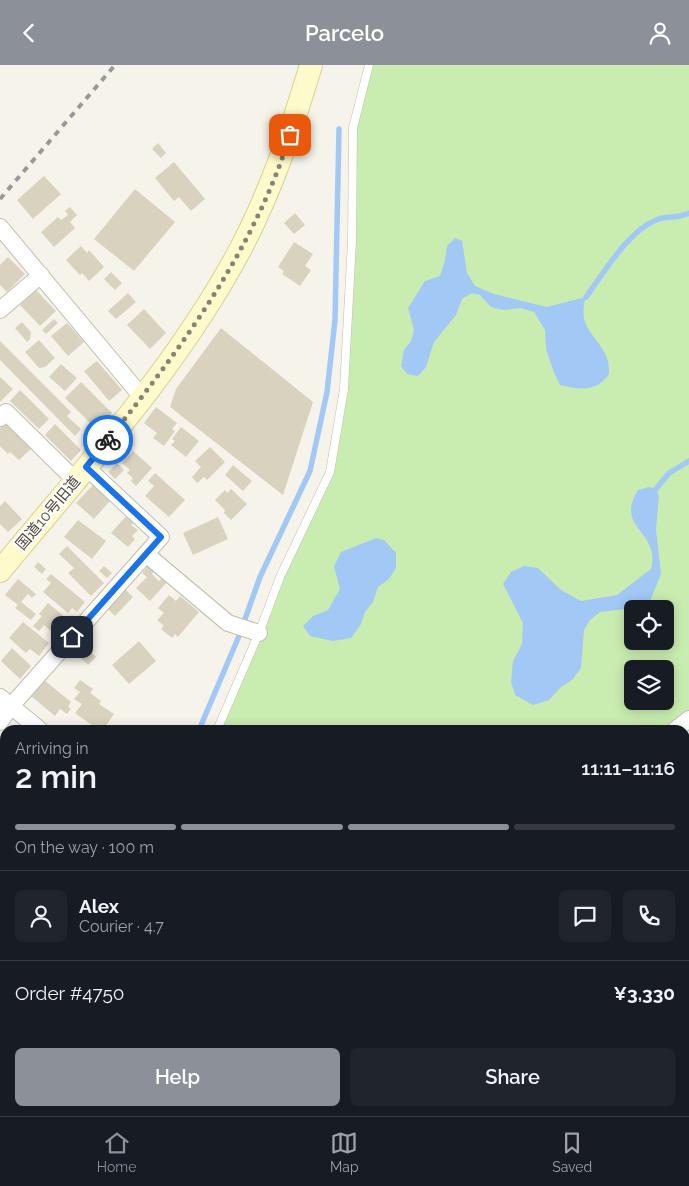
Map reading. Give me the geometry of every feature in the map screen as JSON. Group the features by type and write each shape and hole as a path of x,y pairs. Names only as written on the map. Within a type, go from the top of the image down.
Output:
{"street":[{"name":"国道10号旧道","path":"0,571 81,474 171,361 207,307 241,247 284,152 311,65"},
{"path":"0,227 142,397"},
{"path":"0,311 41,275"},
{"path":"0,418 6,412 161,537 6,701 0,722"},
{"path":"146,554 228,623 259,633"},
{"path":"6,701 34,725"}],"lane":[{"path":"218,725 259,633 280,577 330,472 344,389 352,241 353,128 369,65"}],"green space":[{"path":"369,65 689,65 689,719 681,725 219,725 330,472 344,389 353,128"}],"water":[{"path":"455,238 462,241 467,273 475,286 494,294 547,307 586,297 584,316 586,324 603,350 608,362 609,374 604,380 588,388 560,385 546,349 545,330 534,312 520,308 503,310 491,307 480,295 472,293 462,299 456,315 434,342 426,367 418,376 407,374 401,366 404,350 411,341 414,330 408,308 425,281 440,276 447,246"},
{"path":"649,487 656,489 659,497 656,529 661,574 651,599 624,600 624,609 600,612 590,620 584,630 581,668 572,680 561,687 549,700 533,705 515,695 511,682 513,661 522,644 523,623 503,584 511,572 524,566 538,568 561,590 581,601 617,595 651,569 652,555 649,544 632,518 631,510 638,490"},
{"path":"376,538 384,540 396,553 396,568 389,579 378,587 373,602 365,612 361,624 351,638 333,641 310,636 303,626 313,616 328,610 340,589 334,566 341,552"}],"building":[{"path":"158,143 166,153 161,158 152,149"},
{"path":"174,162 205,199 191,211 179,197 174,201 155,178"},
{"path":"44,176 61,194 33,219 17,200"},
{"path":"135,189 175,222 134,271 94,239"},
{"path":"70,207 77,215 70,222 75,228 54,247 41,232 58,217 61,220 68,215 65,211"},
{"path":"295,213 305,225 294,234 284,223"},
{"path":"294,242 313,254 305,266 311,270 300,286 282,274 284,271 278,267"},
{"path":"81,246 87,253 89,250 104,267 89,281 82,273 80,275 66,260"},
{"path":"8,257 25,274 7,292 0,285 0,265"},
{"path":"111,272 122,283 115,290 104,279"},
{"path":"36,290 56,311 40,326 20,305"},
{"path":"128,293 136,302 116,319 108,311"},
{"path":"144,309 166,333 150,349 127,325"},
{"path":"54,319 58,323 46,334 42,330"},
{"path":"22,322 31,332 30,339 27,342 15,328"},
{"path":"67,323 84,342 68,356 51,336"},
{"path":"221,328 313,402 283,495 170,407 176,389"},
{"path":"39,340 55,358 45,367 39,368 25,352"},
{"path":"0,341 71,412 67,416 81,429 75,436 0,360"},
{"path":"97,361 122,390 109,401 84,371"},
{"path":"61,364 77,378 65,391 49,377"},
{"path":"0,377 13,389 0,402"},
{"path":"81,382 112,413 96,429 65,398"},
{"path":"20,390 49,419 39,429 10,401"},
{"path":"156,407 177,423 172,429 175,431 164,446 153,438 157,433 144,423"},
{"path":"6,422 32,448 19,460 10,452 8,454 0,446 0,428"},
{"path":"55,424 81,450 71,461 45,435"},
{"path":"181,427 199,441 186,457 171,445 175,441 172,439"},
{"path":"210,447 225,462 207,480 204,477 197,483 192,477 201,467 195,461"},
{"path":"133,451 152,468 136,486 131,481 133,478 127,473 130,470 122,463"},
{"path":"117,463 124,470 115,479 108,472"},
{"path":"233,465 252,481 243,491 225,475"},
{"path":"155,473 185,500 169,517 145,496 154,486 148,481"},
{"path":"93,485 110,501 94,519 76,503"},
{"path":"231,489 247,504 231,520 224,513 225,510 215,500 225,490 227,493"},
{"path":"5,501 22,519 8,532 0,524 0,506"},
{"path":"127,515 134,522 131,525 138,530 132,536 135,539 128,547 111,533"},
{"path":"218,517 228,539 193,555 183,533"},
{"path":"78,520 106,541 92,559 64,537"},
{"path":"67,546 104,583 91,596 68,573 74,568 59,554"},
{"path":"38,562 46,569 42,574 34,567"},
{"path":"104,566 112,573 107,578 99,571"},
{"path":"148,566 154,571 152,574 159,581 163,577 168,581 150,601 136,588 147,577 142,573"},
{"path":"51,574 85,602 77,612 72,608 68,613 43,592 51,583 46,579"},
{"path":"18,579 36,594 32,598 28,594 21,602 36,614 31,620 15,608 18,605 5,595"},
{"path":"124,588 133,597 115,616 106,607"},
{"path":"169,595 176,601 180,596 199,612 178,637 175,634 172,638 161,629 164,626 157,620 164,613 158,608"},
{"path":"48,603 71,622 62,632 59,630 56,635 44,625 39,631 33,626 42,616 39,614"},
{"path":"23,622 49,643 39,656 30,649 26,653 9,638"},
{"path":"139,641 156,661 129,684 112,665"},
{"path":"80,642 96,657 88,665 73,650"},
{"path":"12,648 31,666 20,679 1,661"},
{"path":"44,680 71,702 68,706 71,709 67,714 60,709 55,716 31,696"},
{"path":"80,680 93,689 90,693 101,701 99,704 114,714 106,725 92,725 75,713 82,704 74,699 80,692 74,688"}],"waterway":[{"path":"245,619 260,577 310,471 327,392 335,320 339,129"},
{"path":"586,297 617,254 635,234 656,220 689,213"},
{"path":"656,489 669,473 689,461"},
{"path":"201,725 239,636"}],"railway":[{"path":"0,199 115,65"}],"way so far":[{"path":"108,440 171,361 207,307 241,247 263,202 290,135"}],"route":[{"path":"72,637 161,537 86,467 108,440"}]}
